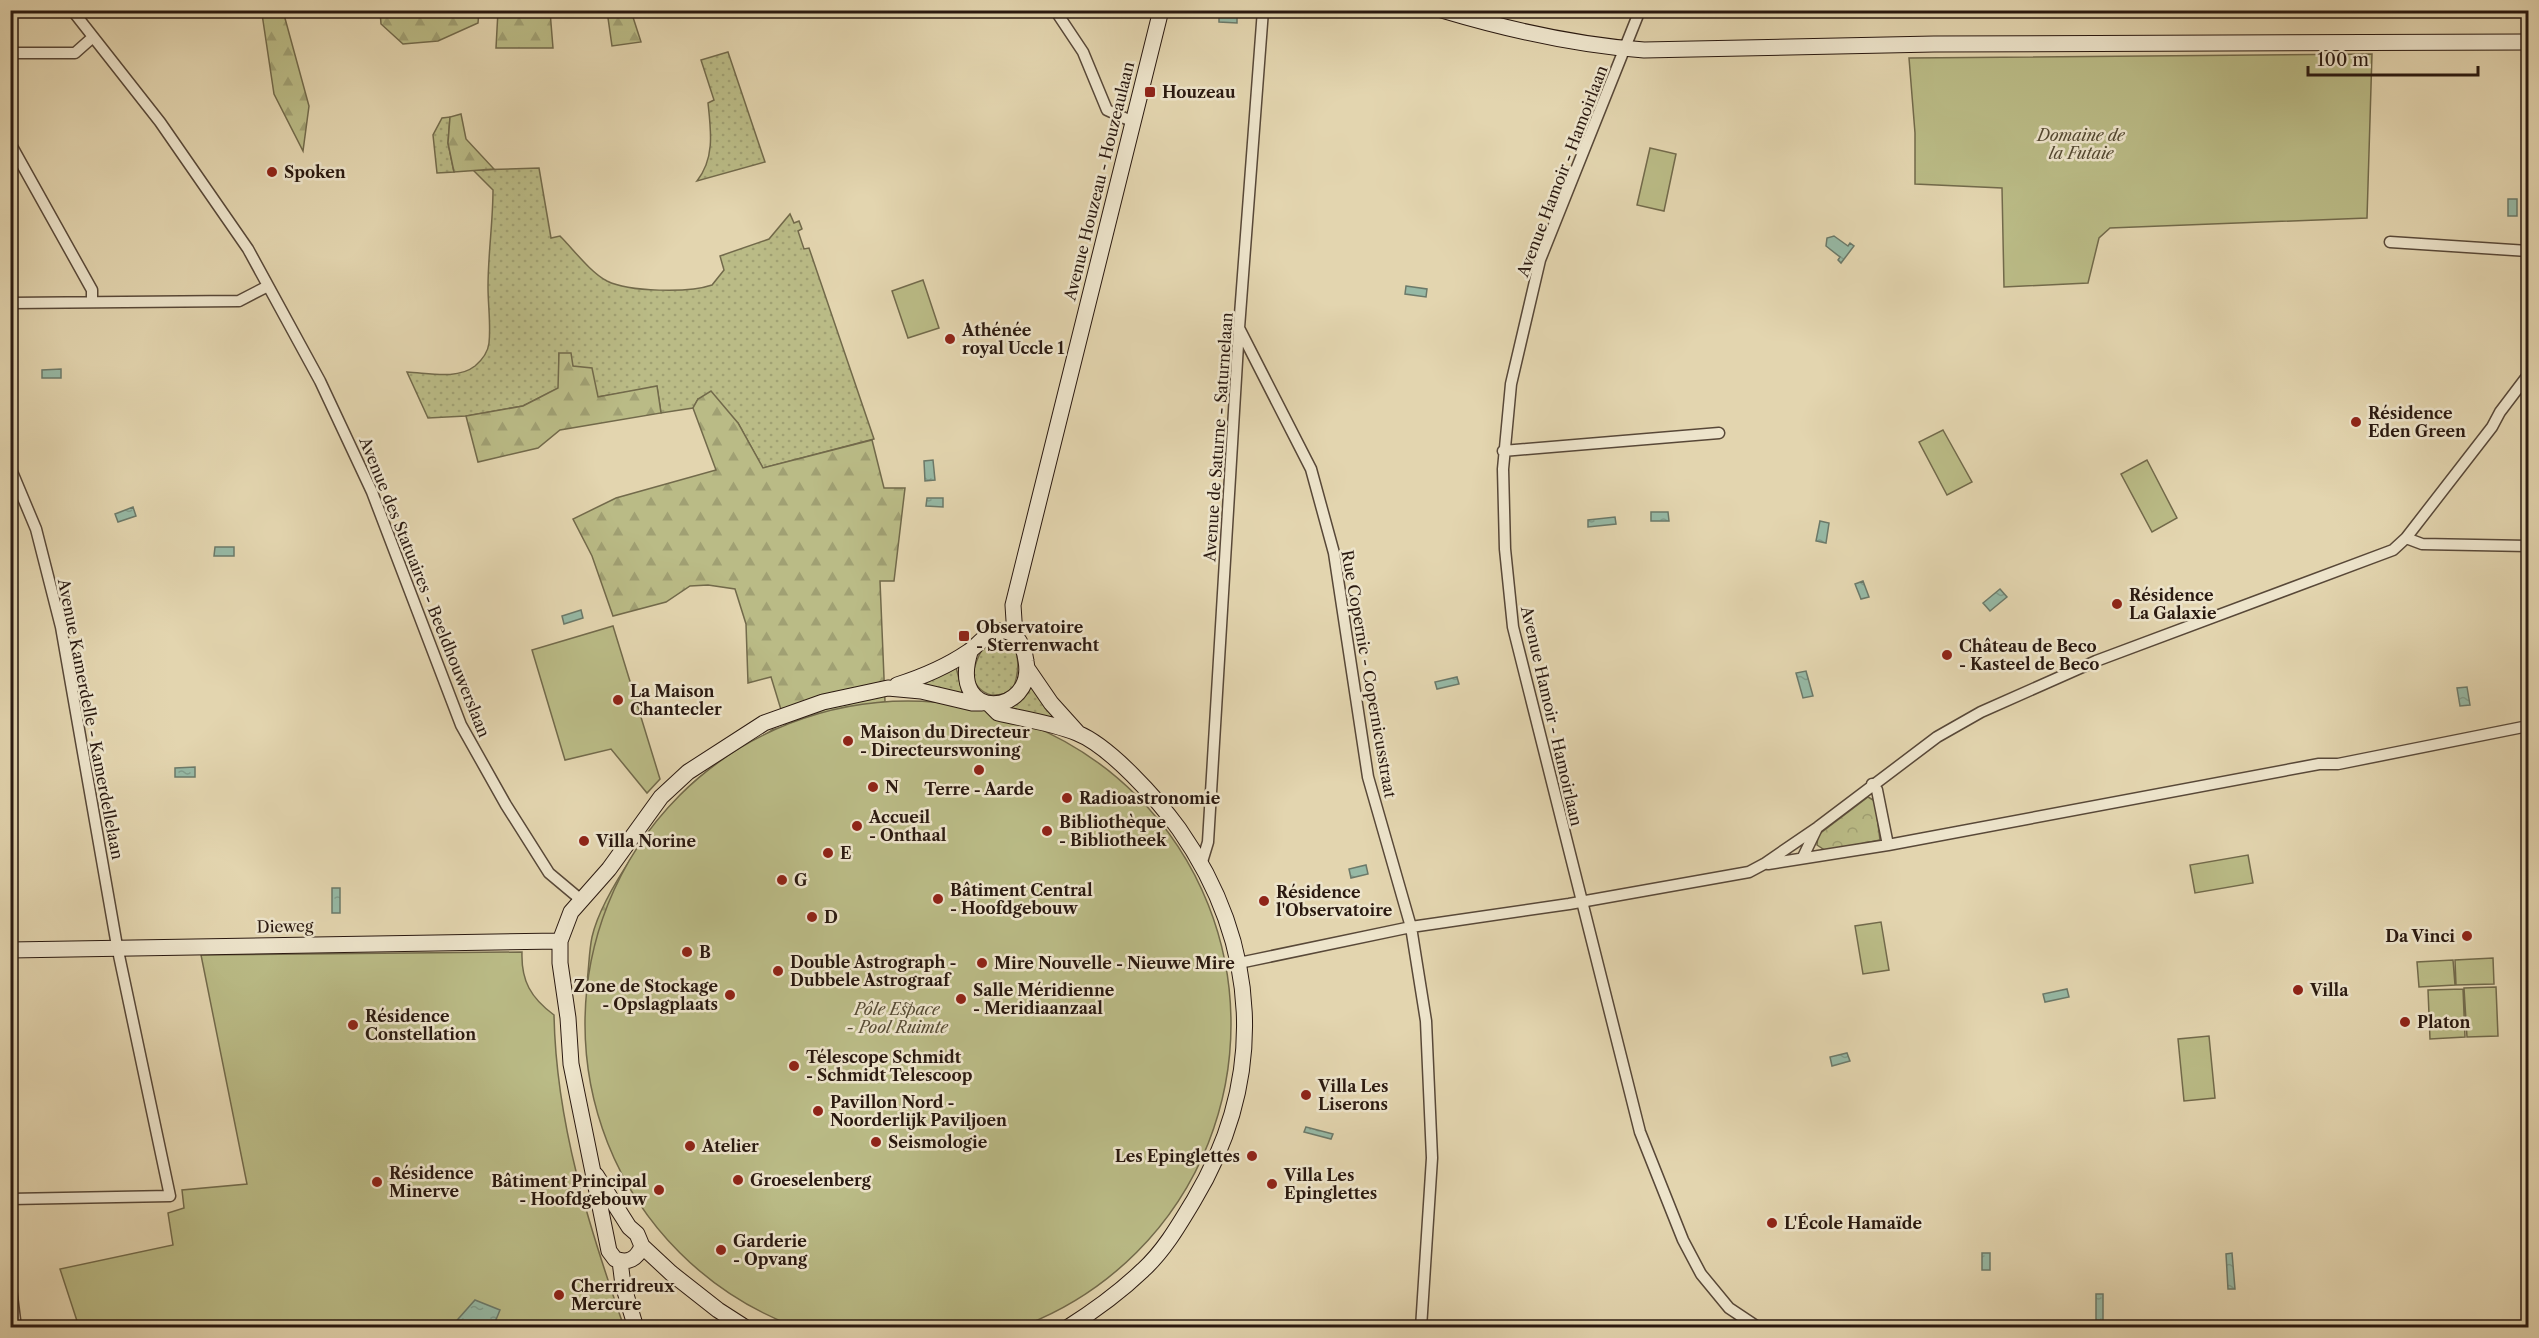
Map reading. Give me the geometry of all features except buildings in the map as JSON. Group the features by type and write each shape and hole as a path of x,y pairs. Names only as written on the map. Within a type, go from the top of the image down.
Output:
{"street":[{"name":"Avenue des Statuaires - Beeldhouwerslaan","path":"72,10 160,122 215,199 268,286 320,381 372,492 461,725 506,806 549,873 580,899"},
{"path":"1055,10 1083,52 1107,110 1131,121"},
{"name":"Avenue Houzeau - Houzeaulaan","path":"1015,636 1013,605 1131,121 1161,10"},
{"name":"Avenue de Saturne - Saturnelaan","path":"1201,864 1208,842 1239,328 1263,10"},
{"path":"1442,10 1542,37 1625,49 2529,42"},
{"name":"Avenue Hamoir - Hamoirlaan","path":"1640,10 1540,260 1510,384 1503,451 1505,549 1513,627 1640,1132 1683,1240 1701,1274 1730,1308 1759,1328"},
{"path":"10,54 75,53 93,37"},
{"path":"10,143 92,290 92,302"},
{"path":"2390,242 2529,251"},
{"path":"10,303 239,301 268,286"},
{"name":"Rue Copernic - Copernicusstraat","path":"1239,328 1311,469 1334,553 1368,777 1410,927 1426,1021 1432,1158 1421,1328"},
{"path":"1239,963 1410,927 1582,901 1749,872 1813,830 1937,737 1981,712 2096,662 2393,550 2406,538 2529,375"},
{"path":"1503,451 1719,433"},
{"name":"Avenue Kamerdelle - Kamerdellelaan","path":"10,467 36,529 62,627 117,946 170,1196 10,1199"},
{"path":"2406,538 2422,544 2529,546"},
{"name":"Avenue Houzeau - Houzeaulaan","path":"998,631 1004,613 1013,605"},
{"path":"642,1246 633,1259 620,1261 611,1255 581,1126 571,1064 560,941 571,912 580,899 609,869 656,803 688,772 764,723 788,712 924,677 970,652 982,639 998,631 1015,636 1025,653 1027,668 1024,681 1014,696 986,704 972,704 921,691 888,688"},
{"path":"970,652 967,678 973,692 986,704 998,712 1078,733 1093,742 1136,779 1168,813 1201,864 1221,910 1239,963 1246,1036 1241,1074 1220,1147 1202,1186 1161,1251 1144,1270 1067,1328"},
{"path":"1027,668 1051,703 1078,733"},
{"path":"1764,864 1808,853 1888,845 2319,764 2349,762 2529,726"},
{"path":"1872,784 1877,790 1888,845"},
{"path":"1808,853 1813,830"},
{"name":"Dieweg","path":"10,950 117,946 560,941"},
{"path":"593,1171 629,1227 637,1234 642,1246 694,1292 746,1328"},
{"path":"608,1240 615,1231 629,1227"},
{"path":"620,1261 623,1285 636,1328"},
{"path":"10,1280 16,1328"}],"green space":[{"path":"283,11 309,106 303,151 274,94 262,14"},
{"path":"380,11 479,11 478,23 438,41 403,44 381,24"},
{"path":"498,11 550,11 553,48 496,48"},
{"path":"607,11 631,11 641,42 612,46"},
{"path":"728,52 765,162 697,181 707,163 709,154 711,134 708,103 714,100 701,60"},
{"name":"Domaine de la Futaie","path":"2372,54 2367,218 2110,228 2099,238 2088,283 2004,287 2002,188 1915,184 1915,133 1909,58"},
{"path":"461,114 466,139 494,169 454,172 448,143 450,117"},
{"path":"450,117 448,143 454,172 437,173 433,135 442,118"},
{"path":"1650,148 1676,154 1664,211 1637,205"},
{"path":"539,168 551,238 560,236 588,266 607,281 617,285 674,290 712,285 724,270 720,256 769,239 790,214 794,223 799,221 802,229 798,231 804,249 809,248 874,439 763,468 738,423 698,399 693,408 661,413 657,387 597,397 573,366 559,354 559,388 523,406 466,416 428,418 407,372 442,375 460,373 478,364 488,346 490,329 488,275 493,190 473,170"},
{"path":"923,280 939,328 908,338 892,291"},
{"path":"559,353 571,353 573,366 592,368 598,397 657,386 661,413 560,430 538,448 478,462 466,416 523,406 558,388"},
{"path":"711,391 738,423 763,468 872,440 884,488 905,488 894,581 880,581 885,702 842,708 587,982 591,942 598,919 620,876 666,811 704,774 772,730 786,726 771,677 748,683 746,624 735,589 708,585 690,586 666,602 613,616 592,556 573,519 616,498 716,470 693,408 698,399"},
{"path":"1943,430 1972,482 1947,495 1919,442"},
{"path":"2147,460 2177,518 2152,532 2121,474"},
{"path":"613,626 660,779 647,793 611,749 565,760 532,650"},
{"path":"1004,638 1010,642 1017,655 1018,670 1014,685 1012,691 999,695 988,694 979,688 972,677 974,670 985,646 996,639"},
{"path":"956,667 963,695 921,684"},
{"path":"1030,682 1056,719 1002,708"},
{"name":"Pôle Espace - Pool Ruimte","path":"908,701 971,707 1032,726 1087,755 1113,774 1136,796 1158,819 1177,845 1206,900 1225,961 1231,1024 1225,1087 1206,1148 1177,1203 1158,1229 1136,1252 1113,1274 1087,1293 1032,1322 971,1341 908,1347 845,1341 784,1322 729,1293 703,1274 680,1252 658,1229 639,1203 610,1148 591,1087 585,1024 591,961 610,900 639,845 658,819 680,796 703,774 729,755 784,726 845,707"},
{"path":"1868,797 1875,801 1880,840 1826,851 1817,845 1818,835"},
{"path":"2248,855 2253,883 2195,893 2190,865"},
{"path":"1881,922 1889,970 1863,974 1855,926"},
{"path":"522,952 523,972 529,988 539,1002 554,1015 556,1055 568,1135 587,1213 624,1327 79,1327 60,1269 173,1245 168,1213 184,1208 182,1190 247,1184 201,955"},
{"path":"2493,958 2494,984 2456,985 2455,960"},
{"path":"2453,960 2455,985 2419,987 2417,962"},
{"path":"2496,987 2498,1036 2467,1037 2464,988"},
{"path":"2463,989 2465,1037 2430,1039 2428,990"},
{"path":"2209,1036 2215,1098 2184,1101 2178,1039"}],"water":[{"path":"1219,13 1237,14 1237,23 1219,22"},
{"path":"2508,199 2517,199 2517,216 2508,216"},
{"path":"1834,236 1848,246 1850,243 1854,246 1841,263 1838,260 1840,257 1826,246 1827,238"},
{"path":"1406,286 1427,289 1426,297 1405,294"},
{"path":"61,369 61,378 42,378 42,370"},
{"path":"933,460 935,480 925,481 924,461"},
{"path":"927,498 943,498 943,507 926,506"},
{"path":"133,507 136,516 118,522 115,514"},
{"path":"1651,512 1668,512 1669,521 1651,521"},
{"path":"1615,517 1616,524 1588,527 1588,520"},
{"path":"1820,521 1829,523 1826,543 1816,541"},
{"path":"215,547 234,547 234,556 214,556"},
{"path":"1863,581 1869,597 1861,599 1855,584"},
{"path":"2000,589 2007,597 1990,611 1983,603"},
{"path":"581,610 583,618 564,624 562,616"},
{"path":"1806,671 1813,696 1803,698 1796,673"},
{"path":"1457,677 1459,684 1437,689 1435,682"},
{"path":"2467,687 2470,705 2460,706 2457,688"},
{"path":"195,767 195,777 175,777 175,768"},
{"path":"1366,865 1368,874 1351,878 1349,869"},
{"path":"332,888 340,888 340,913 332,913"},
{"path":"2067,989 2069,997 2045,1002 2043,994"},
{"path":"1847,1053 1850,1061 1832,1066 1830,1057"},
{"path":"1306,1127 1333,1134 1331,1139 1304,1132"},
{"path":"1982,1253 1990,1253 1990,1270 1982,1270"},
{"path":"2232,1253 2235,1289 2228,1289 2226,1254"},
{"path":"2096,1294 2103,1294 2103,1324 2096,1324"},
{"path":"475,1300 500,1310 493,1327 451,1327"}],"place":[{"name":"Houzeau","path":"1150,92"},
{"name":"Spoken","path":"272,172"},
{"name":"Athénée royal Uccle 1","path":"950,339"},
{"name":"Résidence Eden Green","path":"2356,422"},
{"name":"Résidence La Galaxie","path":"2117,604"},
{"name":"Observatoire - Sterrenwacht","path":"964,636"},
{"name":"Château de Beco - Kasteel de Beco","path":"1947,655"},
{"name":"La Maison Chantecler","path":"618,700"},
{"name":"Maison du Directeur - Directeurswoning","path":"848,741"},
{"name":"Terre - Aarde","path":"979,770"},
{"name":"N","path":"873,787"},
{"name":"Radioastronomie","path":"1067,798"},
{"name":"Accueil - Onthaal","path":"857,826"},
{"name":"Bibliothèque - Bibliotheek","path":"1047,831"},
{"name":"Villa Norine","path":"584,841"},
{"name":"E","path":"828,853"},
{"name":"G","path":"782,880"},
{"name":"Bâtiment Central - Hoofdgebouw","path":"938,899"},
{"name":"Résidence l'Observatoire","path":"1264,901"},
{"name":"D","path":"812,917"},
{"name":"Da Vinci","path":"2467,936"},
{"name":"B","path":"687,952"},
{"name":"Mire Nouvelle - Nieuwe Mire","path":"982,963"},
{"name":"Double Astrograph - Dubbele Astrograaf","path":"778,971"},
{"name":"Villa","path":"2298,990"},
{"name":"Zone de Stockage - Opslagplaats","path":"730,995"},
{"name":"Salle Méridienne - Meridiaanzaal","path":"961,999"},
{"name":"Platon","path":"2405,1022"},
{"name":"Résidence Constellation","path":"353,1025"},
{"name":"Télescope Schmidt - Schmidt Telescoop","path":"794,1066"},
{"name":"Villa Les Liserons","path":"1306,1095"},
{"name":"Pavillon Nord - Noorderlijk Paviljoen","path":"818,1111"},
{"name":"Seismologie","path":"876,1142"},
{"name":"Atelier","path":"690,1146"},
{"name":"Les Epinglettes","path":"1252,1156"},
{"name":"Groeselenberg","path":"738,1180"},
{"name":"Résidence Minerve","path":"377,1182"},
{"name":"Villa Les Epinglettes","path":"1272,1184"},
{"name":"Bâtiment Principal - Hoofdgebouw","path":"659,1190"},
{"name":"L'École Hamaïde","path":"1772,1223"},
{"name":"Garderie - Opvang","path":"721,1250"},
{"name":"Cherridreux Mercure","path":"559,1295"}]}
